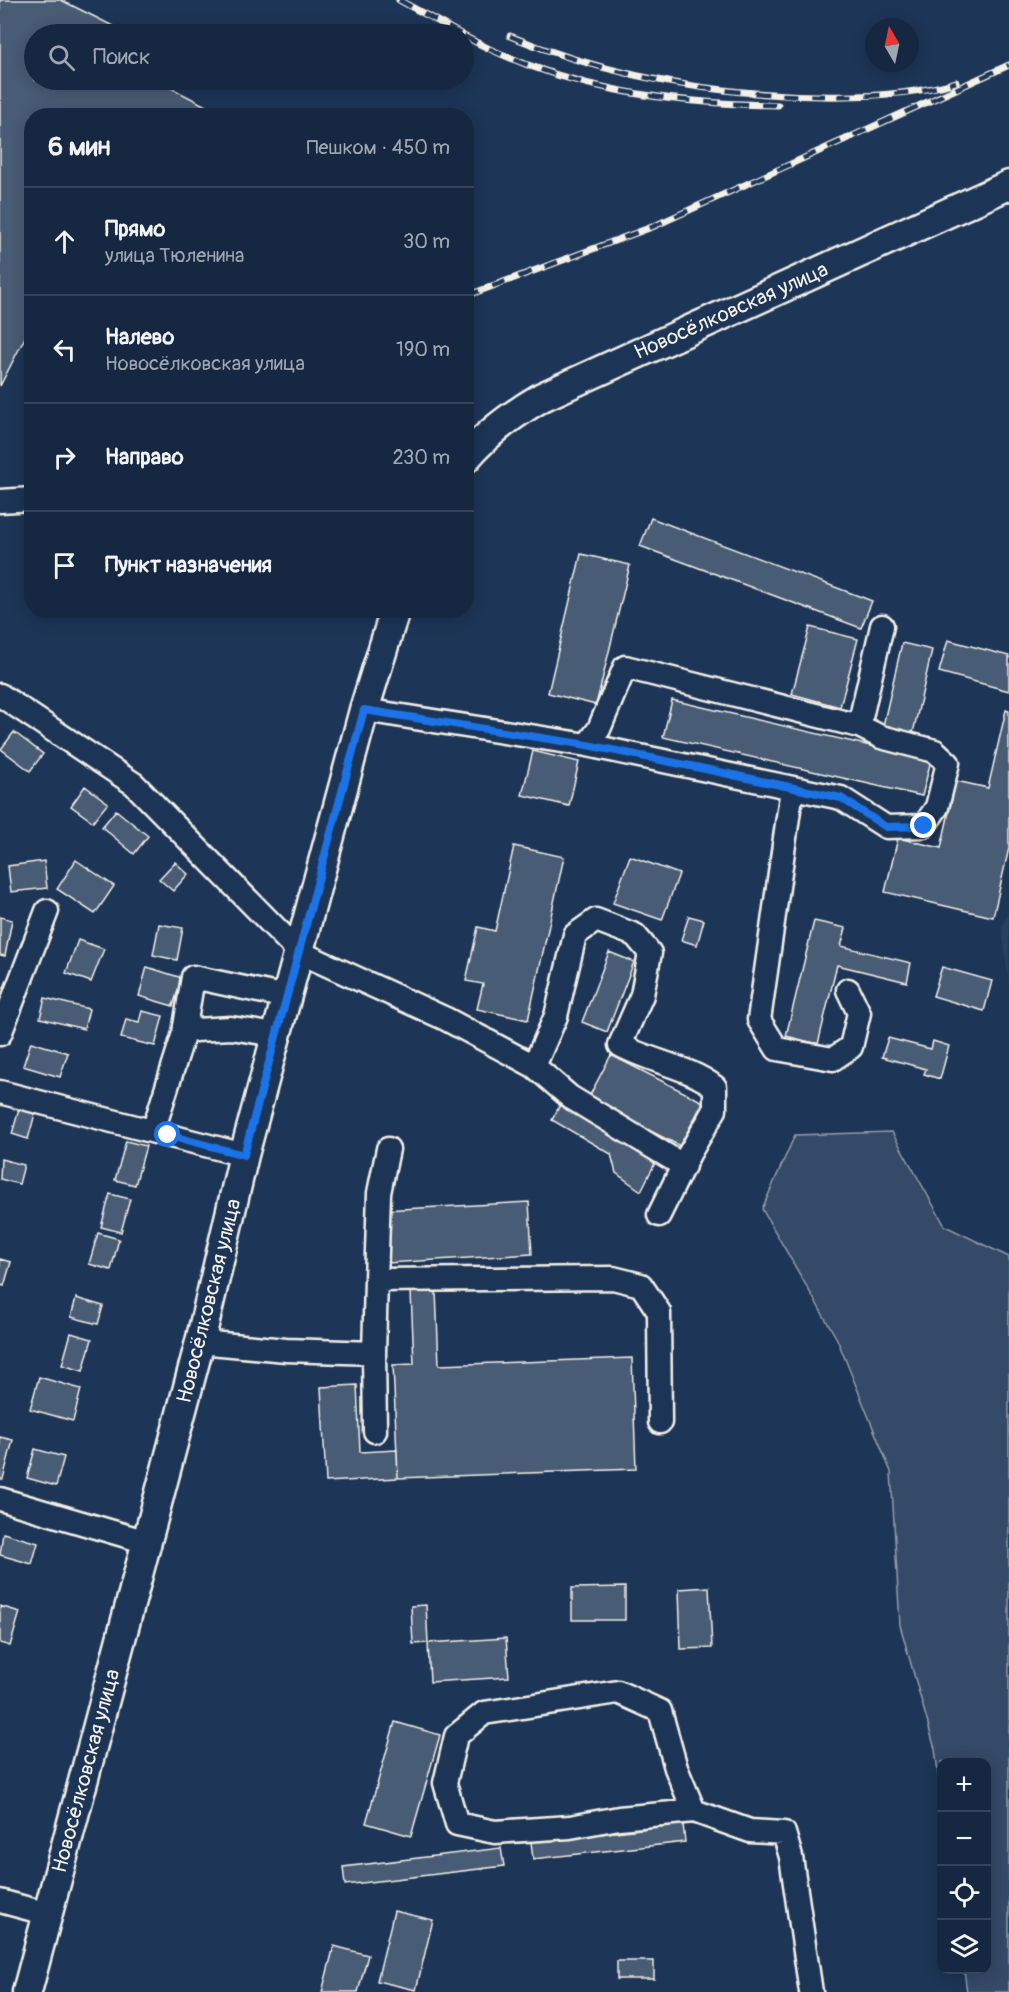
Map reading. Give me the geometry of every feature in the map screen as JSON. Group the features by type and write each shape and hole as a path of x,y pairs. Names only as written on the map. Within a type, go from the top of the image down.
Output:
{"main road":[{"name":"Новосёлковская улица","path":"474,448 509,417 542,397 1009,185"},
{"name":"Новосёлковская улица","path":"27,1992 200,1342 244,1155 364,710 393,618"}],"street":[{"path":"0,501 24,500"},
{"path":"859,726 882,626"},
{"path":"364,710 587,745 841,798 886,827 924,826 937,807 948,763 935,751 881,737 859,726 625,667 599,729 587,745"},
{"path":"0,695 87,750 134,784 299,952 446,1019 534,1066 570,1097 684,1166"},
{"path":"792,789 759,1020 777,1049 833,1059 851,1047 859,1013 848,990"},
{"path":"0,1034 46,911"},
{"path":"534,1066 556,1016 575,935 596,920 634,935 650,954 642,995 620,1045 643,1058 699,1075 716,1087 715,1110 659,1215"},
{"path":"153,1131 185,1026 193,977 287,997"},
{"path":"185,1026 195,1030 231,1028 276,1035"},
{"path":"0,1092 244,1155"},
{"path":"375,1431 374,1353 379,1193 388,1149"},
{"path":"376,1280 613,1278 641,1284 659,1312 660,1422"},
{"path":"200,1342 286,1350 374,1353"},
{"path":"0,1499 147,1542"},
{"path":"694,1811 676,1768 660,1711 618,1692 484,1713 456,1736 445,1783 457,1824 495,1832 570,1827 619,1818 694,1811 750,1831 784,1833 791,1857 811,1992"},
{"path":"0,1901 48,1914"}],"shaded area":[{"path":"1009,910 1009,986 1002,928"},
{"path":"892,1132 945,1226 1009,1257 1009,1992 967,1992 965,1974 991,1974 991,1758 937,1758 937,1765 935,1749 900,1625 891,1472 837,1339 762,1209 795,1135"}],"building":[{"path":"0,0 61,0 109,24 24,24 24,90 175,90 210,108 24,108 24,340 0,386"},
{"path":"651,518 872,601 861,628 640,546"},
{"path":"581,554 630,565 596,705 548,693"},
{"path":"810,627 858,639 840,707 792,694"},
{"path":"948,640 1009,656 1009,691 939,672"},
{"path":"902,643 932,650 913,733 883,726"},
{"path":"672,700 931,760 922,796 663,737"},
{"path":"1006,710 1009,711 1009,848 993,917 885,892 898,838 941,848 956,781 988,788"},
{"path":"14,732 43,754 30,771 1,749"},
{"path":"533,751 579,762 569,806 522,795"},
{"path":"85,786 108,803 93,822 71,806"},
{"path":"116,810 148,836 134,854 102,827"},
{"path":"514,846 564,857 528,1020 477,1009 483,984 466,981 478,927 495,931"},
{"path":"630,856 679,874 662,920 613,903"},
{"path":"76,860 114,886 95,914 57,889"},
{"path":"44,861 47,888 11,892 8,866"},
{"path":"175,862 188,874 173,891 159,879"},
{"path":"689,916 704,920 697,945 681,940"},
{"path":"0,917 12,920 5,956 0,955"},
{"path":"814,921 846,928 841,946 911,963 907,982 837,965 818,1044 786,1036"},
{"path":"159,924 183,928 177,960 153,955"},
{"path":"78,940 104,949 91,982 66,973"},
{"path":"609,952 634,962 607,1032 582,1022"},
{"path":"147,967 182,978 173,1006 139,996"},
{"path":"942,967 992,981 984,1011 933,996"},
{"path":"45,998 89,1009 84,1029 40,1018"},
{"path":"142,1011 163,1016 155,1046 121,1038 126,1019 139,1022"},
{"path":"888,1038 931,1049 933,1041 949,1046 940,1079 924,1074 926,1069 882,1057"},
{"path":"31,1042 68,1053 60,1077 23,1066"},
{"path":"611,1055 703,1102 680,1146 588,1099"},
{"path":"560,1105 656,1161 641,1191 616,1173 611,1154 552,1120"},
{"path":"19,1109 35,1114 28,1139 12,1134"},
{"path":"126,1141 146,1146 135,1185 115,1180"},
{"path":"1,1159 24,1165 19,1184 0,1179"},
{"path":"110,1194 130,1199 121,1232 101,1227"},
{"path":"529,1202 532,1254 387,1263 384,1210"},
{"path":"98,1233 119,1239 111,1270 89,1264"},
{"path":"0,1259 11,1262 4,1286 0,1285"},
{"path":"436,1291 439,1365 632,1358 636,1469 398,1478 393,1365 414,1364 411,1292"},
{"path":"76,1298 103,1306 98,1324 71,1317"},
{"path":"71,1333 92,1339 83,1371 62,1365"},
{"path":"39,1377 81,1389 73,1421 30,1409"},
{"path":"357,1385 360,1452 397,1450 398,1478 326,1482 321,1387"},
{"path":"0,1437 13,1440 3,1479 0,1479"},
{"path":"35,1449 64,1457 56,1486 27,1478"},
{"path":"3,1533 38,1543 32,1564 0,1555"},
{"path":"625,1587 625,1620 572,1620 572,1588"},
{"path":"709,1587 712,1648 681,1649 679,1589"},
{"path":"426,1605 428,1643 413,1644 411,1606"},
{"path":"0,1606 20,1612 10,1646 0,1643"},
{"path":"506,1638 509,1677 430,1682 428,1643"},
{"path":"395,1722 440,1735 411,1836 366,1823"},
{"path":"683,1824 685,1842 533,1859 531,1842"},
{"path":"501,1848 504,1866 345,1885 343,1867"},
{"path":"394,1911 433,1920 416,1990 377,1981"},
{"path":"334,1946 368,1955 358,1992 322,1992"},
{"path":"617,1961 654,1961 654,1979 617,1979"}],"railway":[{"path":"399,0 443,24"},
{"path":"510,36 586,63 624,73 741,92 821,96 872,95 923,90 956,82"},
{"path":"474,41 539,69 616,90 696,101 778,105"},
{"path":"474,293 652,227 1009,65"}],"route":[{"path":"168,1135 244,1155 364,710 587,745 705,769 841,798 886,827 924,826"}]}
